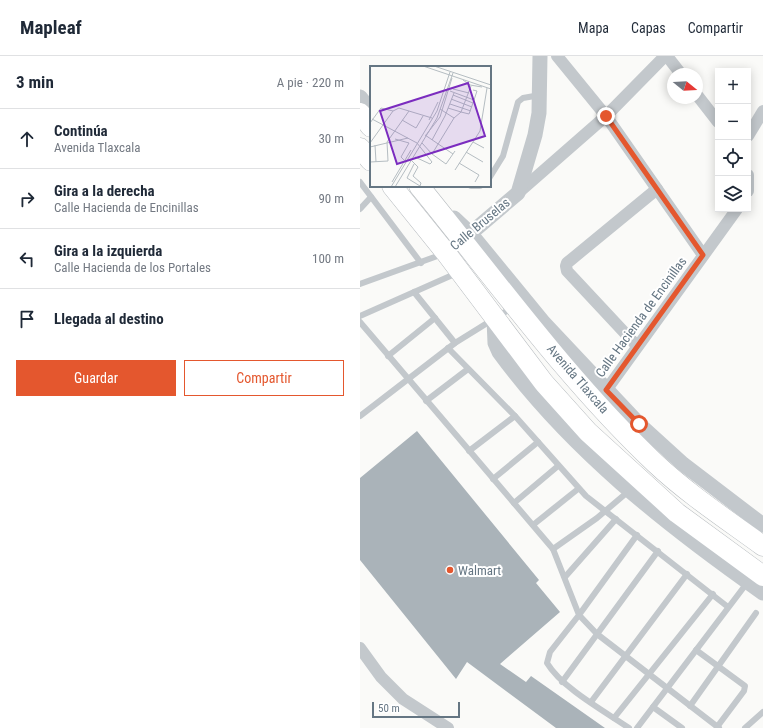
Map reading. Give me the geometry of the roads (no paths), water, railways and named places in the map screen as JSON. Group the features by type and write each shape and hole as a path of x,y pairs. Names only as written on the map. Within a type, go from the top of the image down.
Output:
{"main road":[{"path":"360,113 370,126"},
{"name":"Avenida Tlaxcala","path":"393,187 446,253 494,319 561,404 644,476 677,513 755,579"},
{"name":"Avenida Tlaxcala","path":"420,187 467,237 514,306 602,396 644,476 694,495 763,546"}],"street":[{"name":"Calle Bruselas","path":"446,253 518,193 535,135 540,95 540,56"},
{"path":"557,56 606,116 703,255"},
{"path":"518,193 606,116 666,56 675,68"},
{"path":"360,97 370,110"},
{"path":"703,103 715,118"},
{"path":"751,131 763,111"},
{"name":"Avenida Tlaxcala","path":"429,187 467,237 544,323 602,396 639,424 683,464 763,525"},
{"path":"637,346 567,271 566,266 567,263 657,189"},
{"name":"Calle Hacienda de Encinillas","path":"602,396 735,212"},
{"name":"Avenida Tlaxcala","path":"755,579 763,593"},
{"path":"360,648 381,677 403,699 448,728"}],"lane":[{"path":"491,175 503,156 518,102 523,98 540,95"},
{"path":"360,182 421,263"},
{"path":"360,209 372,197"},
{"path":"360,284 446,253"},
{"path":"360,316 460,272"},
{"path":"414,292 454,343"},
{"path":"360,416 454,343 514,306"},
{"path":"388,356 435,318"},
{"path":"360,322 553,549 579,615 598,634 667,690 718,727 746,686 696,650"},
{"path":"448,348 515,416 578,489 688,574 728,607"},
{"path":"426,401 468,369"},
{"path":"469,451 515,416"},
{"path":"493,479 538,442"},
{"path":"514,503 558,466"},
{"path":"553,549 606,511 644,476"},
{"path":"533,525 578,489"},
{"path":"565,577 616,519"},
{"path":"629,728 562,682 547,663 550,652 637,535"},
{"path":"562,682 658,551"},
{"path":"591,702 688,574"},
{"path":"637,728 728,607 755,579"},
{"path":"614,718 713,594"},
{"path":"690,706 756,613"},
{"path":"654,707 682,728"},
{"path":"745,728 763,712"}],"place":[{"name":"Walmart","path":"450,570"}]}
